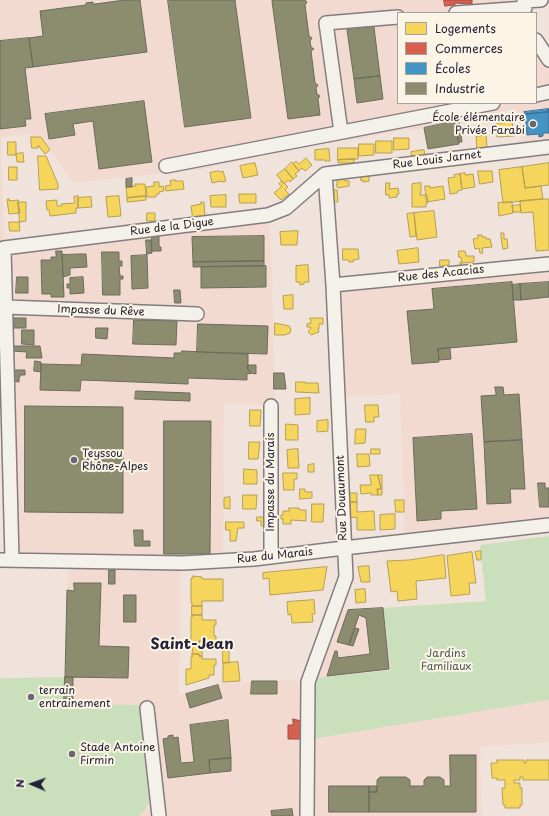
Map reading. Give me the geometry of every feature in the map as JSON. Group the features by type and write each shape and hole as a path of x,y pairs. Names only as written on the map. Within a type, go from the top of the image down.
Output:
{"street":[{"path":"466,12 525,6 541,0"},
{"path":"341,132 326,23 397,18"},
{"path":"537,42 549,60"},
{"path":"537,95 549,92"},
{"path":"166,166 488,104"},
{"name":"Rue Louis Jarnet","path":"325,174 549,147"},
{"name":"Rue de la Digue","path":"6,307 4,248 268,215 286,208 325,174"},
{"name":"Rue Douaumont","path":"307,816 308,682 346,577 333,285 325,174"},
{"name":"Rue des Acacias","path":"333,285 549,264"},
{"path":"6,307 6,560"},
{"name":"Impasse du Rêve","path":"6,307 197,314"},
{"name":"Impasse du Marais","path":"271,406 271,557"},
{"name":"Rue du Marais","path":"6,560 183,563 254,559 549,525"},
{"path":"147,708 159,816"}],"shaded area":[{"path":"0,0 525,0 527,12 397,12 397,104 537,104 537,41 549,62 549,139 521,143 515,109 411,131 410,129 359,139 267,152 259,157 203,169 73,183 41,136 31,137 31,134 1,137 4,243 0,244"},
{"path":"269,216 272,267 275,405 224,404 223,562 180,562 179,695 221,683 310,680 331,611 383,608 391,670 315,678 313,739 549,700 549,742 480,747 482,816 139,816 149,804 64,704 68,562 8,561 5,247"},
{"path":"549,270 549,519 405,537 400,394 345,397 340,289"}],"green space":[{"name":"Jardins Familiaux","path":"549,536 549,700 312,739 315,678 391,670 383,608 486,601 480,545"},
{"name":"Stade Antoine Firmin","path":"65,677 65,704 139,705 149,804 139,816 0,816 0,678"}],"building: Logements":[{"path":"512,122 514,136 497,137 496,124"},
{"path":"486,135 487,148 477,149 476,137"},
{"path":"31,137 41,137 50,150 45,154 38,145 38,148 32,148"},
{"path":"394,138 409,138 409,149 394,150"},
{"path":"376,141 392,141 392,153 376,153"},
{"path":"8,142 16,142 16,155 8,155"},
{"path":"359,144 374,144 374,155 359,156"},
{"path":"338,148 358,148 358,159 338,160"},
{"path":"329,149 330,161 315,160 315,150"},
{"path":"424,150 425,156 412,158 411,152"},
{"path":"23,153 24,162 17,162 16,154"},
{"path":"38,156 46,156 58,184 58,189 40,190"},
{"path":"306,158 312,165 305,171 302,168 299,171 293,164 296,161 299,164"},
{"path":"354,159 354,163 338,163 338,160"},
{"path":"292,162 299,171 295,174 297,176 293,179 285,169"},
{"path":"255,163 258,175 243,178 240,166"},
{"path":"549,163 549,185 525,188 522,167"},
{"path":"9,167 17,167 17,180 9,180"},
{"path":"522,167 525,188 541,186 543,199 503,203 499,170"},
{"path":"285,169 293,179 290,182 288,180 284,184 277,175"},
{"path":"223,171 226,181 212,183 210,173"},
{"path":"478,171 492,171 493,182 480,184"},
{"path":"369,172 369,181 361,181 360,174"},
{"path":"465,173 465,175 473,174 475,187 462,189 460,174"},
{"path":"460,174 462,190 457,191 457,193 450,194 448,178 455,177 454,175"},
{"path":"344,176 345,181 349,181 349,186 338,188 336,185 337,177"},
{"path":"170,181 183,181 184,189 166,191 165,186 171,185"},
{"path":"282,181 288,187 285,190 289,194 281,200 274,193 282,186 279,184"},
{"path":"154,182 159,182 159,187 163,186 164,191 159,192 156,197 147,197 146,187 154,186"},
{"path":"386,183 390,183 389,189 398,188 399,194 397,194 397,197 389,198 389,195 386,195"},
{"path":"421,183 420,195 427,195 428,203 426,203 426,207 412,207 412,184"},
{"path":"135,184 145,184 146,196 127,198 126,187 136,186"},
{"path":"425,186 430,186 430,188 443,186 445,199 427,202"},
{"path":"333,190 337,190 338,202 333,202"},
{"path":"239,194 256,194 256,203 240,203"},
{"path":"226,195 226,207 211,207 210,196"},
{"path":"78,196 78,208 76,208 76,213 50,216 49,210 47,210 46,201 57,200 57,206 62,206 61,204 75,203 74,197"},
{"path":"119,196 121,216 108,217 106,197"},
{"path":"146,196 146,200 127,202 127,198"},
{"path":"91,197 92,207 78,208 78,198"},
{"path":"9,199 9,201 18,200 20,213 9,214 7,200"},
{"path":"549,199 549,250 536,251 533,212 521,213 520,201"},
{"path":"18,202 26,202 26,221 20,222"},
{"path":"201,202 204,202 205,219 193,221 191,206 201,204"},
{"path":"512,202 513,213 499,216 498,203"},
{"path":"520,205 521,212 513,212 512,206"},
{"path":"434,211 437,237 417,240 414,213"},
{"path":"147,213 155,213 155,221 147,221"},
{"path":"414,213 416,236 410,237 407,214"},
{"path":"9,222 19,222 20,231 10,231"},
{"path":"298,231 297,245 281,245 280,232"},
{"path":"501,233 504,233 504,239 507,239 508,248 503,249"},
{"path":"478,235 486,237 486,239 490,239 492,247 482,248 483,253 480,253 479,248 475,249 473,239 478,238"},
{"path":"418,248 419,262 399,264 397,251"},
{"path":"343,249 358,249 359,259 353,260 353,262 343,260"},
{"path":"459,251 465,251 466,256 474,256 474,262 462,263 460,265 460,262 462,262 461,257 459,257"},
{"path":"440,260 449,260 449,265 440,266"},
{"path":"308,265 309,282 304,282 304,284 300,285 300,282 296,282 296,266"},
{"path":"293,295 293,309 284,309 283,296"},
{"path":"310,318 323,318 323,324 319,324 319,332 311,335 308,332 311,328 307,327 307,324 311,323"},
{"path":"275,323 289,326 291,329 290,333 285,335 275,335"},
{"path":"296,382 318,383 319,393 296,392"},
{"path":"310,398 310,414 295,415 295,399"},
{"path":"365,405 378,405 379,417 374,417 374,422 366,422"},
{"path":"250,410 261,410 260,426 250,426"},
{"path":"328,420 328,431 317,432 317,421"},
{"path":"286,424 298,425 298,440 286,440"},
{"path":"356,429 366,429 365,443 355,444"},
{"path":"249,442 260,442 258,459 249,459"},
{"path":"298,449 299,468 288,468 287,450"},
{"path":"371,449 380,449 380,454 371,454"},
{"path":"357,454 369,454 370,466 358,467"},
{"path":"314,464 314,472 308,472 308,465"},
{"path":"244,469 257,470 257,484 244,484"},
{"path":"283,473 297,473 297,479 294,479 294,490 284,490"},
{"path":"370,475 378,475 381,489 377,489 378,495 371,495 371,493 361,494 360,485 371,485"},
{"path":"378,475 382,475 382,495 378,495 377,489 381,489"},
{"path":"300,489 305,489 305,492 312,492 312,498 300,499"},
{"path":"348,493 357,493 357,502 349,502"},
{"path":"243,495 257,495 256,509 243,509"},
{"path":"230,497 230,509 224,508 224,498"},
{"path":"395,500 404,500 404,512 396,512"},
{"path":"349,502 357,502 357,512 374,511 375,530 357,530 357,517 349,518"},
{"path":"312,504 324,504 323,522 312,522"},
{"path":"289,508 306,510 306,521 291,520 291,524 283,524 281,515 283,515 283,511 289,511"},
{"path":"395,514 395,529 380,530 380,515"},
{"path":"257,517 266,517 265,526 261,526 261,521 257,521"},
{"path":"226,522 244,522 244,528 238,528 236,541 230,541 230,530 226,530"},
{"path":"481,551 481,560 477,560 475,552"},
{"path":"472,552 476,583 469,583 470,594 451,596 447,556"},
{"path":"444,555 446,578 416,581 417,599 398,601 397,591 391,592 387,561 409,560"},
{"path":"369,566 370,582 361,582 358,567"},
{"path":"327,567 323,590 270,595 269,578 263,579 263,573"},
{"path":"193,576 202,577 202,579 223,579 223,601 202,601 202,606 192,606 191,578 193,578"},
{"path":"365,589 366,602 356,603 355,590"},
{"path":"314,600 315,614 312,614 313,622 292,623 291,614 288,615 287,602"},
{"path":"192,606 202,606 202,615 192,615"},
{"path":"192,615 202,615 202,620 216,620 216,625 214,625 214,636 216,636 216,641 199,641 199,646 193,646 193,644 191,644"},
{"path":"199,641 202,641 202,656 199,656 199,654 192,654 193,646 199,646"},
{"path":"223,643 229,643 229,663 223,663"},
{"path":"192,654 199,654 199,656 202,656 202,659 216,659 216,665 214,665 214,675 209,675 209,678 186,685 186,669 191,669"},
{"path":"238,662 240,681 223,682 223,663"},
{"path":"497,760 524,760 524,763 526,763 526,760 549,760 549,780 523,780 523,777 520,777 520,780 514,780 514,783 520,783 520,788 522,788 522,805 520,805 520,808 505,808 505,805 503,805 502,788 505,788 505,780 497,780 497,778 492,778 491,763 497,763"}],"building: Commerces":[{"path":"444,0 472,0 472,4 455,3 455,5 445,6"},
{"path":"293,719 301,721 301,739 288,739 288,725 293,725"}],"building: Écoles":[{"path":"548,109 549,133 543,133 543,136 539,137 539,134 527,135 525,114 548,112"},
{"path":"548,109 548,112 525,114 524,112"}],"building: Industrie":[{"path":"125,0 140,0 147,52 33,67 29,38 43,36 40,11 86,5 86,3 93,2 93,4"},
{"path":"168,0 235,0 251,118 185,127"},
{"path":"305,0 307,2 305,5 309,36 312,38 310,41 311,47 314,49 311,51 315,83 318,85 316,88 317,94 320,96 318,99 320,115 288,119 272,1"},
{"path":"374,27 380,76 354,79 347,30"},
{"path":"29,38 33,67 25,68 31,119 25,119 26,126 0,129 0,41"},
{"path":"380,76 383,99 357,103 354,79"},
{"path":"144,101 152,162 99,169 93,121 73,124 75,135 49,139 45,114"},
{"path":"459,120 462,142 458,142 455,121"},
{"path":"455,121 459,144 428,149 424,128"},
{"path":"132,178 132,187 126,187 126,179"},
{"path":"152,234 159,234 159,247 161,247 161,251 152,251"},
{"path":"264,236 264,261 193,262 192,237"},
{"path":"146,240 151,240 152,253 147,254"},
{"path":"56,251 62,251 64,297 51,297 51,294 42,294 41,260 51,260 51,257 56,257"},
{"path":"102,252 119,252 119,261 122,261 122,266 119,266 120,276 123,276 123,279 120,279 120,295 103,295"},
{"path":"86,254 87,267 70,268 70,275 63,277 62,255"},
{"path":"147,255 148,288 132,289 131,256"},
{"path":"264,261 264,266 193,267 193,262"},
{"path":"266,266 266,287 201,288 201,267"},
{"path":"17,277 28,277 28,293 16,293"},
{"path":"83,277 84,293 70,294 70,288 67,288 67,284 70,284 70,278"},
{"path":"512,282 517,342 438,349 439,362 412,364 407,311 434,309 432,289"},
{"path":"549,282 549,297 521,300 520,284"},
{"path":"520,284 521,300 513,300 512,285"},
{"path":"174,290 180,290 181,303 175,303"},
{"path":"14,318 26,318 26,328 14,328"},
{"path":"134,320 177,321 176,345 133,344"},
{"path":"198,324 268,326 267,354 197,352"},
{"path":"96,328 108,328 107,339 96,338"},
{"path":"22,330 34,330 34,345 22,344"},
{"path":"12,346 40,346 42,358 26,358 27,352 12,351"},
{"path":"450,348 451,359 439,360 438,349"},
{"path":"182,351 248,354 248,370 250,371 250,374 247,373 247,380 188,378 188,384 81,380 80,391 40,390 41,364 81,365 82,354 174,358 174,353 181,353"},
{"path":"35,361 41,362 41,372 34,371"},
{"path":"248,365 256,365 256,374 250,373 248,370"},
{"path":"12,370 25,370 25,375 20,375 19,382 12,381"},
{"path":"274,373 284,373 286,389 274,389"},
{"path":"495,387 503,387 504,395 519,394 522,440 484,442 481,396 496,395"},
{"path":"136,391 190,393 190,401 135,399"},
{"name":"Teyssou Rhône-Alpes","path":"25,406 123,407 123,513 25,512"},
{"path":"164,421 211,421 210,554 164,554"},
{"path":"472,434 477,509 441,511 441,519 417,521 413,438"},
{"path":"522,440 525,489 510,489 511,503 487,504 484,442"},
{"path":"538,483 545,483 545,488 549,488 549,507 540,507"},
{"path":"134,530 143,530 143,541 150,541 150,546 135,546"},
{"path":"109,570 115,570 115,584 109,584"},
{"path":"74,583 101,583 99,646 129,647 128,678 65,677 67,590 74,591"},
{"path":"124,595 136,595 136,622 124,622"},
{"path":"383,608 389,669 327,676 335,651 337,651 338,658 370,654 366,618 359,615 349,645 337,642 348,610"},
{"path":"355,628 359,629 353,646 349,645"},
{"path":"65,677 73,677 73,704 64,704"},
{"path":"252,681 277,681 277,694 251,694"},
{"path":"218,685 222,698 190,708 186,694"},
{"path":"228,720 231,758 209,760 210,773 168,778 163,739 173,735 173,738 178,737 181,763 194,762 190,725"},
{"path":"450,755 476,755 476,812 369,812 369,792 377,792 377,780 380,777 406,777 410,780 410,786 424,786 424,780 427,777 440,777 444,780 444,786 450,786"},
{"path":"231,758 231,771 210,773 209,760"},
{"path":"329,786 369,786 369,812 329,812"},
{"path":"369,786 377,786 377,792 369,792"},
{"path":"292,809 293,816 272,816 271,811"}],"place":[{"name":"École élémentaire Privée Farabi","path":"533,124"},
{"name":"Teyssou Rhône-Alpes","path":"74,460"},
{"name":"terrain entrainement","path":"31,697"},
{"name":"Stade Antoine Firmin","path":"72,754"}],"district":[{"name":"Saint-Jean","path":"192,645"}]}
